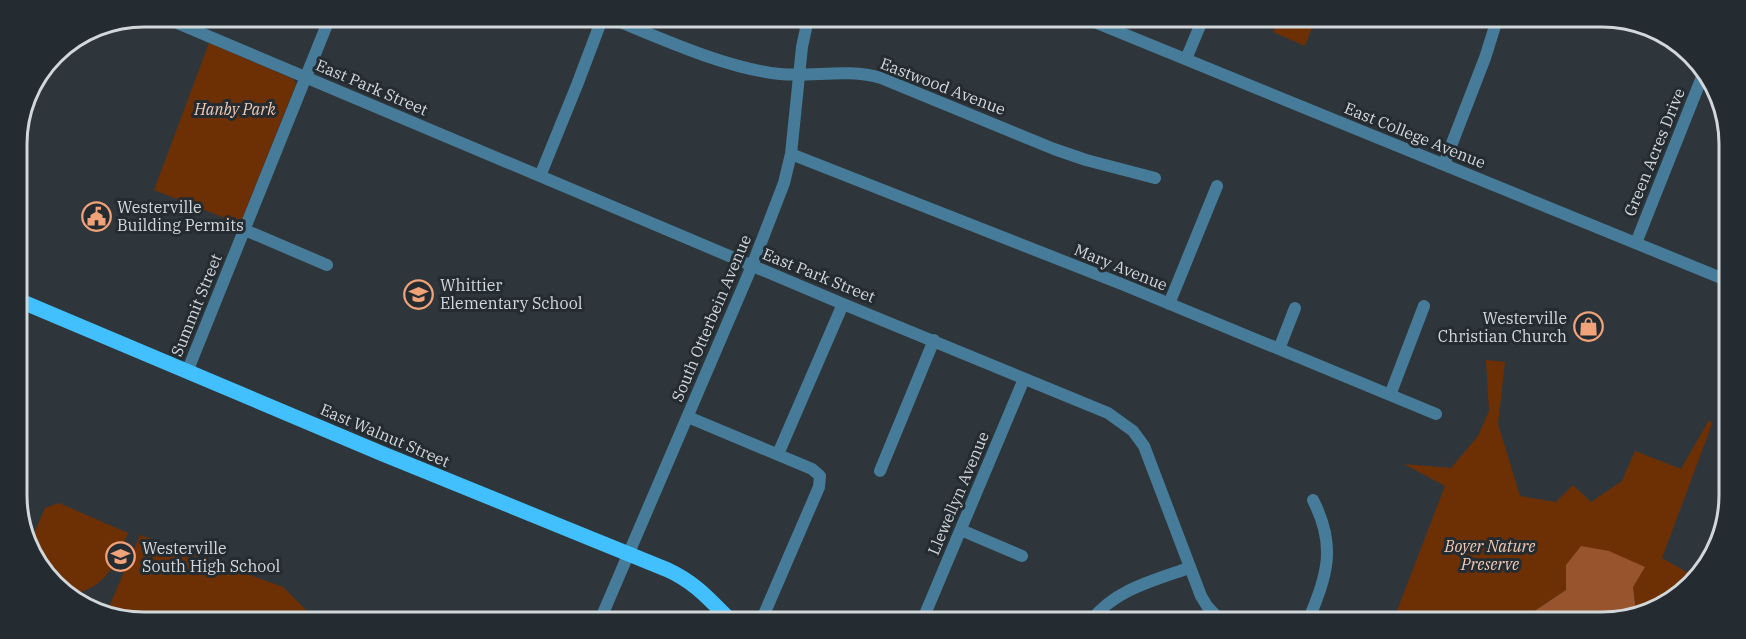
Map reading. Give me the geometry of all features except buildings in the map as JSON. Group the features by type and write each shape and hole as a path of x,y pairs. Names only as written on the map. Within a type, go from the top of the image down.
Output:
{"main road":[{"name":"East Walnut Street","path":"27,304 682,577 697,587 722,612"}],"street":[{"name":"East Park Street","path":"187,27 1108,414 1133,431 1144,446 1189,568 1201,596 1213,612"},
{"name":"Summit Street","path":"187,372 326,27"},
{"path":"540,176 599,27"},
{"name":"Eastwood Avenue","path":"634,27 750,69 799,75 838,72 866,73 1086,160 1155,178"},
{"name":"South Otterbein Avenue","path":"604,612 752,266 784,183 791,154 802,47 806,27"},
{"name":"East College Avenue","path":"1107,27 1719,277"},
{"path":"1186,59 1199,27"},
{"path":"1443,164 1485,58 1494,27"},
{"name":"Green Acres Drive","path":"1636,243 1700,81"},
{"name":"Mary Avenue","path":"791,154 1169,304 1436,414"},
{"path":"1169,304 1217,186"},
{"path":"245,230 327,265"},
{"path":"778,454 843,304"},
{"path":"1390,395 1425,306"},
{"path":"1279,349 1295,308"},
{"path":"880,471 934,340"},
{"name":"Llewellyn Avenue","path":"926,612 1024,379"},
{"path":"688,417 812,469 820,476 819,486 765,612"},
{"path":"1312,612 1324,580 1328,557 1327,535 1313,500"},
{"path":"961,530 1022,556"},
{"path":"1098,612 1119,596 1139,586 1189,568"}],"green space":[{"path":"1275,27 1312,27 1305,46 1273,32"},
{"name":"Hanby Park","path":"209,43 293,79 296,84 240,224 154,190"},
{"name":"Boyer Nature Preserve","path":"1486,360 1505,362 1498,424 1520,496 1556,502 1573,485 1591,502 1622,481 1635,451 1681,469 1709,420 1712,424 1662,558 1689,573 1673,588 1635,607 1633,587 1566,565 1566,590 1533,612 1396,612 1445,486 1404,464 1451,468 1478,436 1489,411"},
{"path":"59,503 128,533 114,564 102,580 94,586 79,592 67,583 47,560 34,534 45,508"},
{"path":"140,535 283,587 308,612 144,612 109,607"}],"shaded area":[{"path":"1581,546 1609,551 1645,567 1633,587 1635,607 1610,612 1533,612 1566,590 1566,565"}],"place":[{"name":"Westerville Building Permits","path":"96,216"},
{"name":"Whittier Elementary School","path":"419,294"},
{"name":"Westerville Christian Church","path":"1588,327"},
{"name":"Westerville South High School","path":"121,557"}]}
